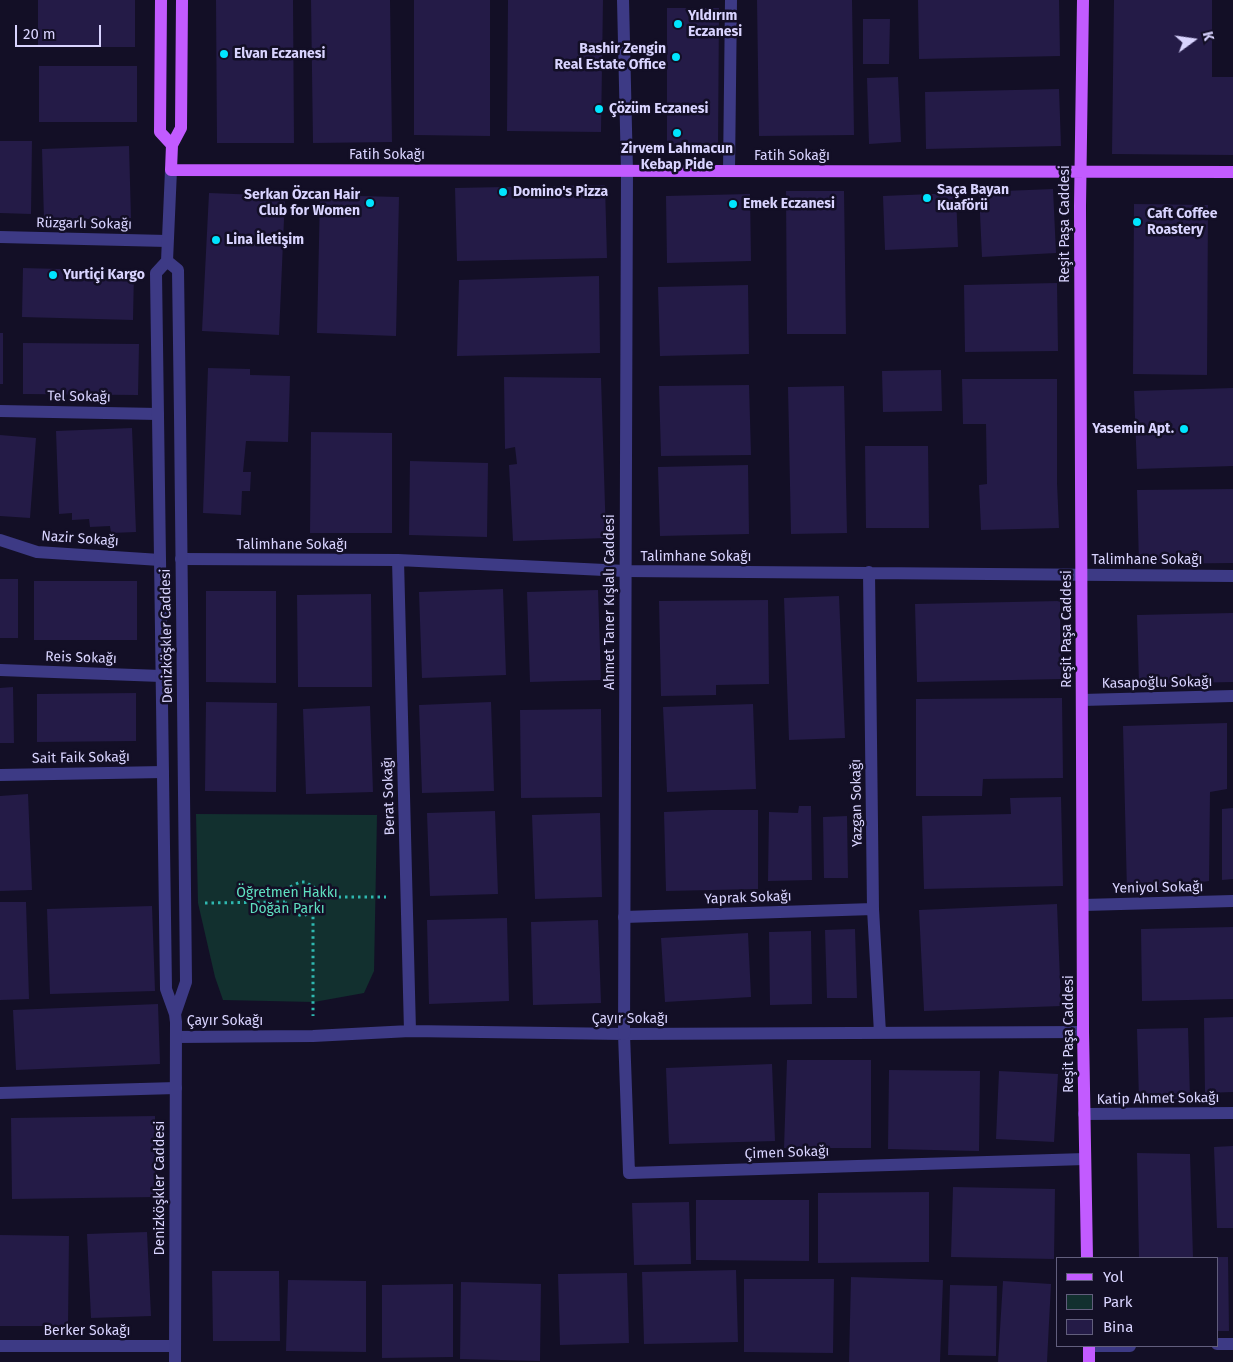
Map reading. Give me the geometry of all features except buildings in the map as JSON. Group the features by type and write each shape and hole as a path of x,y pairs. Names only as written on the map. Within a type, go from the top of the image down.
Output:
{"main road":[{"path":"161,0 160,132 172,145"},
{"name":"Denizköşkler Caddesi","path":"171,170 172,145 181,128 182,0"},
{"name":"Reşit Paşa Caddesi","path":"1083,0 1080,172 1081,575 1083,1032 1087,1257"},
{"name":"Fatih Sokağı","path":"171,170 1233,172"},
{"path":"1089,1347 1089,1362"}],"street":[{"name":"Ahmet Taner Kışlalı Caddesi","path":"623,0 627,171 624,1034"},
{"path":"729,171 731,0"},
{"name":"Denizköşkler Caddesi","path":"171,170 167,261 156,273 166,989 175,1014 176,1037 175,1362"},
{"name":"Rüzgarlı Sokağı","path":"0,237 168,241"},
{"name":"Denizköşkler Caddesi","path":"167,261 178,270 180,416 186,982 175,1014"},
{"name":"Tel Sokağı","path":"0,411 180,416"},
{"name":"Nazir Sokağı","path":"0,540 37,552 160,560"},
{"name":"Talimhane Sokağı","path":"160,560 398,560 625,572 869,572 1233,576"},
{"name":"Berat Sokağı","path":"398,560 410,1031"},
{"name":"Yazgan Sokağı","path":"869,572 873,909 880,1033"},
{"name":"Reis Sokağı","path":"0,670 162,676 182,679"},
{"name":"Kasapoğlu Sokağı","path":"1082,700 1233,696"},
{"name":"Sait Faik Sokağı","path":"0,775 183,772"},
{"name":"Yeniyol Sokağı","path":"1083,905 1233,901"},
{"name":"Yaprak Sokağı","path":"624,917 873,909"},
{"name":"Çayır Sokağı","path":"176,1037 313,1036 410,1031 624,1034 1083,1032"},
{"name":"Çimen Sokağı","path":"624,1034 629,1173 1085,1159"},
{"path":"0,1094 176,1088"},
{"name":"Katip Ahmet Sokağı","path":"1084,1114 1233,1113"},
{"path":"1218,1344 1233,1344"},
{"name":"Berker Sokağı","path":"0,1346 175,1346"}],"path":[{"path":"312,912 302,916 291,912 285,902 286,891 300,882 310,884 319,897 318,903 312,912 313,1036"},
{"path":"319,897 406,896"},
{"path":"185,903 285,902"}],"green space":[{"name":"Öğretmen Hakkı Doğan Parkı","path":"196,814 377,815 374,971 364,993 314,1002 223,1000 215,977 198,903"}],"place":[{"name":"Yıldırım Eczanesi","path":"678,24"},
{"name":"Elvan Eczanesi","path":"224,54"},
{"name":"Bashir Zengin Real Estate Office","path":"676,57"},
{"name":"Çözüm Eczanesi","path":"599,109"},
{"name":"Zirvem Lahmacun Kebap Pide","path":"677,133"},
{"name":"Domino's Pizza","path":"503,192"},
{"name":"Saça Bayan Kuaförü","path":"927,198"},
{"name":"Serkan Özcan Hair Club for Women","path":"370,203"},
{"name":"Emek Eczanesi","path":"733,204"},
{"name":"Caft Coffee Roastery","path":"1137,222"},
{"name":"Lina İletişim","path":"216,240"},
{"name":"Yurtiçi Kargo","path":"53,275"},
{"name":"Yasemin Apt.","path":"1184,429"}]}
